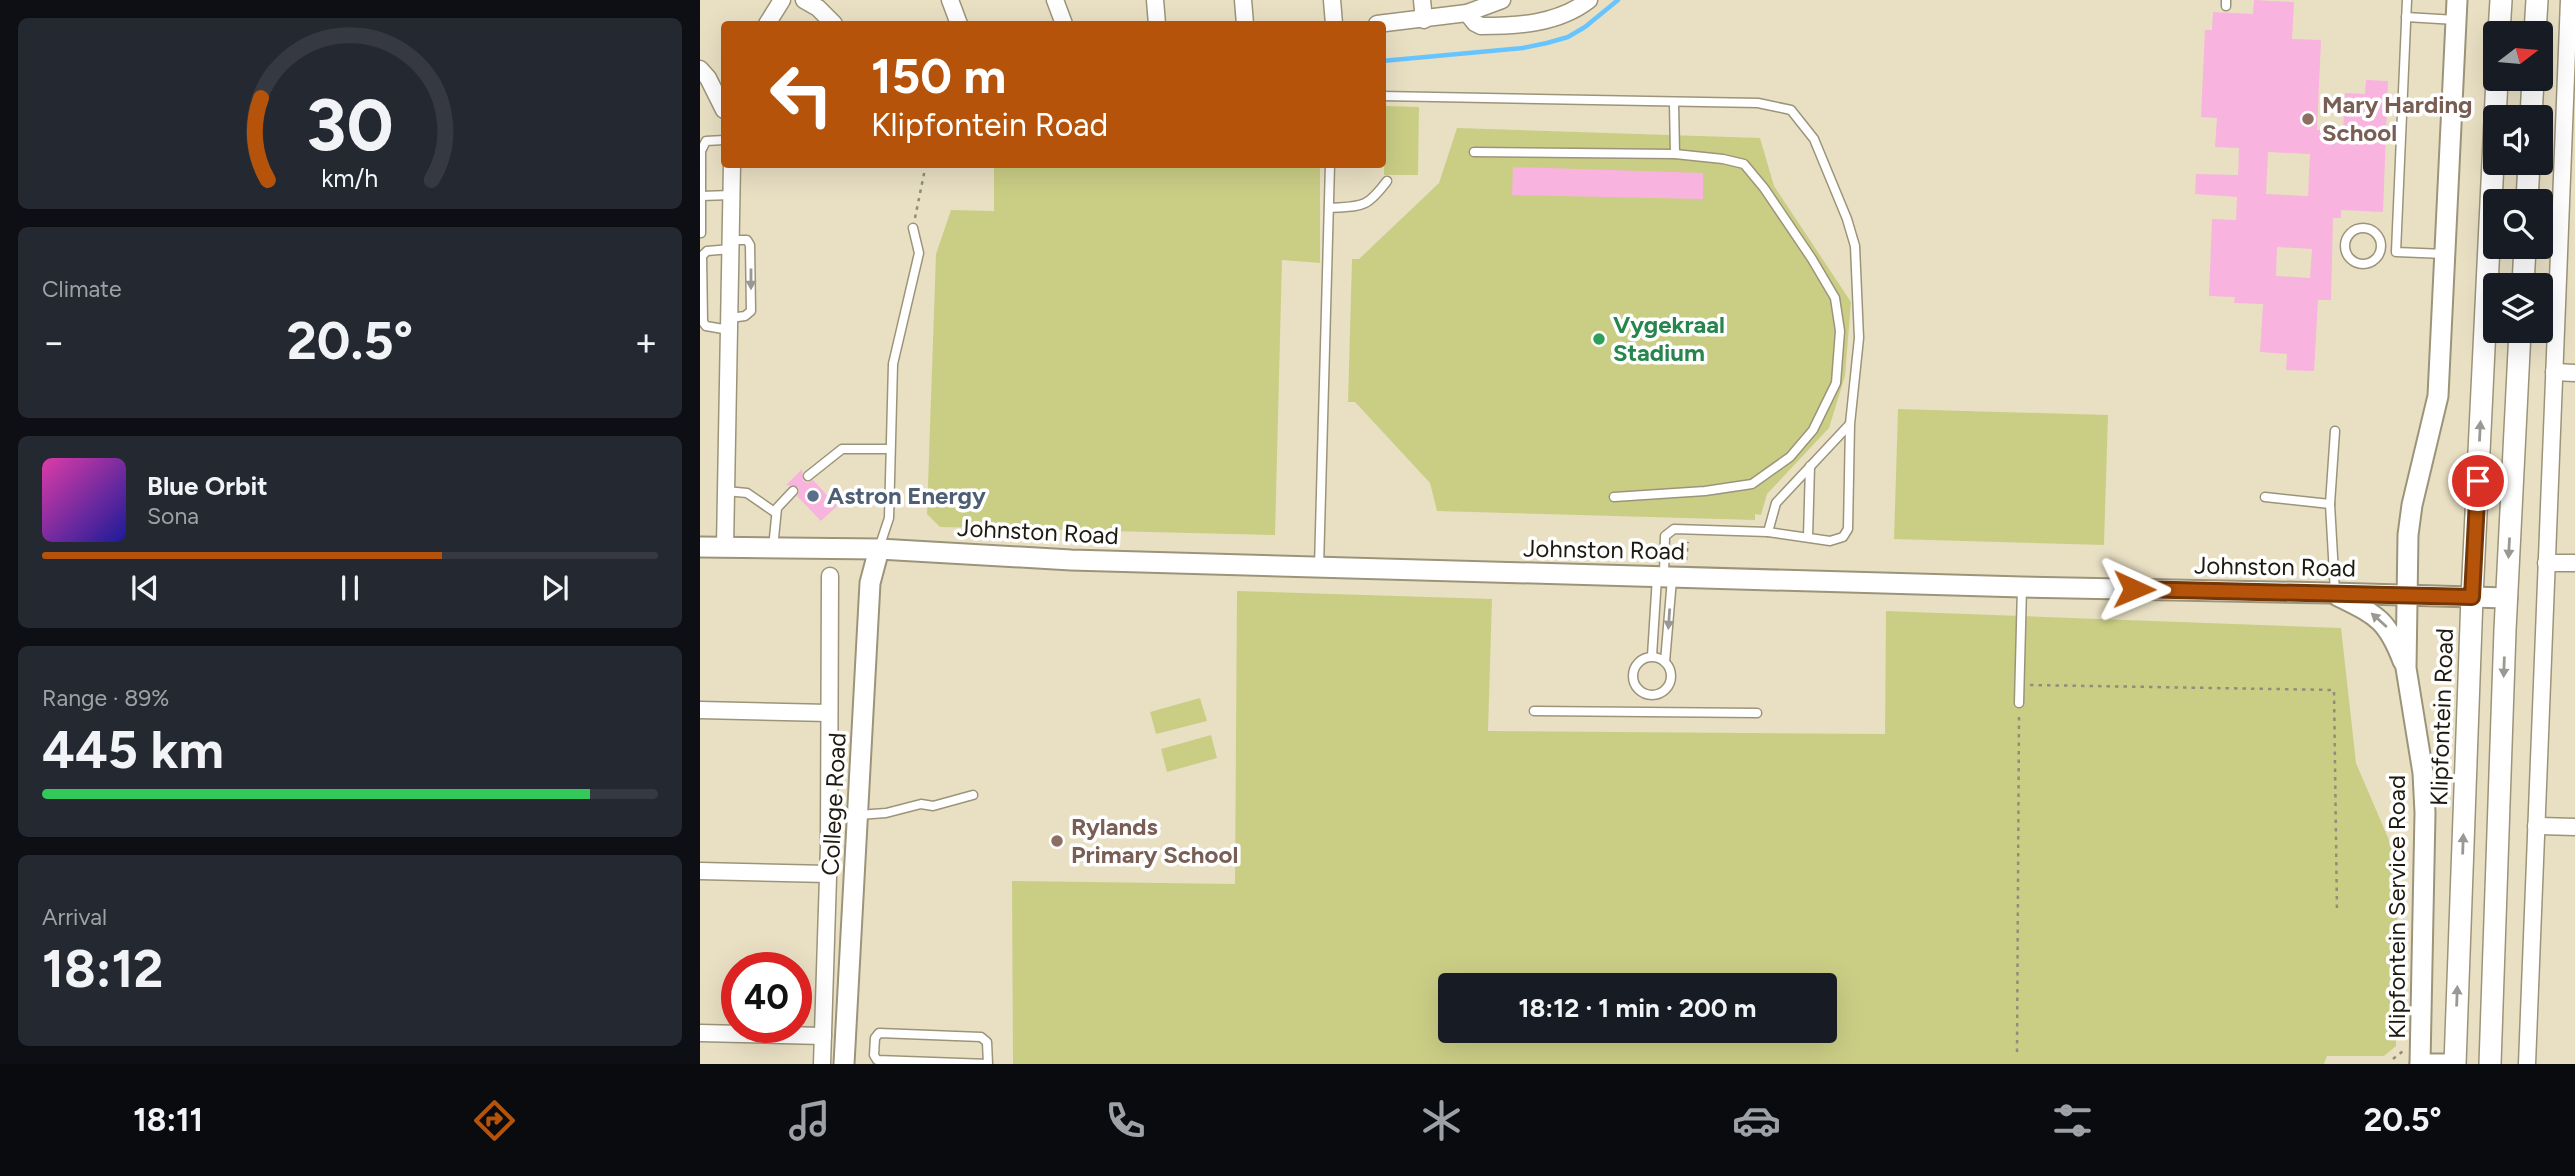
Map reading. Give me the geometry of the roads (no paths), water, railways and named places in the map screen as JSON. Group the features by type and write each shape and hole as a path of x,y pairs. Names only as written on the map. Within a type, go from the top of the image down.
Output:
{"main road":[{"path":"2500,21 2501,0"},
{"path":"2536,21 2537,0"},
{"name":"Klipfontein Road","path":"2454,1064 2472,597 2496,91"},
{"path":"2490,1064 2519,343"}],"street":[{"path":"769,21 782,0"},
{"path":"804,0 818,8 831,21"},
{"path":"950,0 958,21"},
{"path":"1055,0 1062,21"},
{"path":"1155,0 1157,21"},
{"path":"1243,0 1245,21"},
{"path":"1332,0 1334,21"},
{"path":"1422,0 1424,20"},
{"path":"1386,23 1467,13 1502,0"},
{"path":"1467,13 1481,26 1525,24 1559,17 1589,0"},
{"path":"2527,1064 2554,373 2568,197 2572,17 2569,0"},
{"name":"Klipfontein Service Road","path":"2419,1064 2425,813 2423,773 2406,668 2407,594 2412,505 2438,396 2456,10"},
{"path":"700,69 721,104"},
{"path":"725,547 732,168"},
{"path":"2554,373 2575,373"},
{"name":"Johnston Road","path":"700,547 879,548 1071,560 2507,598"},
{"name":"College Road","path":"844,1064 871,575 879,548"},
{"path":"2546,563 2575,563"},
{"path":"822,1064 828,874 830,576"},
{"path":"2333,593 2371,612 2386,624 2406,668"},
{"path":"700,710 829,713"},
{"path":"2536,826 2575,827"},
{"path":"700,871 828,874"},
{"path":"700,1033 823,1036"},
{"path":"2419,1064 2454,1064"}],"lane":[{"path":"2396,252 2407,0"},
{"path":"2406,17 2456,10"},
{"path":"1386,96 1758,103 1791,110 1814,139 1847,219 1855,246 1858,338 1850,424 1848,529 1843,537 1830,541 1768,532 1674,529 1665,536 1669,574 1665,662 1671,676 1669,683 1659,694 1651,695 1638,689 1632,676 1638,662 1652,656 1665,662"},
{"path":"1674,103 1675,154"},
{"path":"701,233 701,151 709,141 721,140"},
{"path":"1475,152 1675,154 1744,164 1764,188 1835,298 1840,331 1836,383 1813,430 1790,457 1752,484 1704,491 1614,497"},
{"path":"1319,567 1330,168"},
{"path":"1329,208 1367,204 1387,181"},
{"path":"701,196 732,195"},
{"path":"879,548 889,518 892,364 919,253 913,228"},
{"path":"2371,229 2380,239 2380,251 2373,261 2361,264 2346,253 2346,240 2353,230 2371,229"},
{"path":"729,324 706,326 702,322 702,256 706,251 731,244"},
{"path":"2380,251 2445,254"},
{"path":"1768,532 1776,503 1850,424"},
{"path":"2333,593 2330,504 2335,431"},
{"path":"808,476 842,449 889,449"},
{"path":"1808,537 1810,466"},
{"path":"726,491 747,492 776,513"},
{"path":"773,548 776,513 793,491"},
{"path":"2265,497 2330,504"},
{"path":"1652,656 1669,574"},
{"path":"2019,703 2022,587"},
{"path":"1651,695 1651,713"},
{"path":"1534,711 1757,713"},
{"path":"858,814 887,813 921,804 933,806 973,795"},
{"path":"883,1033 981,1037 987,1042 988,1064 877,1060 874,1055 875,1038 883,1033"}],"waterway":[{"path":"1386,61 1523,48 1547,43 1568,37 1585,27 1618,0"}],"place":[{"name":"Mary Harding School","path":"2308,119"},
{"name":"Vygekraal Stadium","path":"1599,339"},
{"name":"Astron Energy","path":"813,496"},
{"name":"Rylands Primary School","path":"1057,841"}]}
